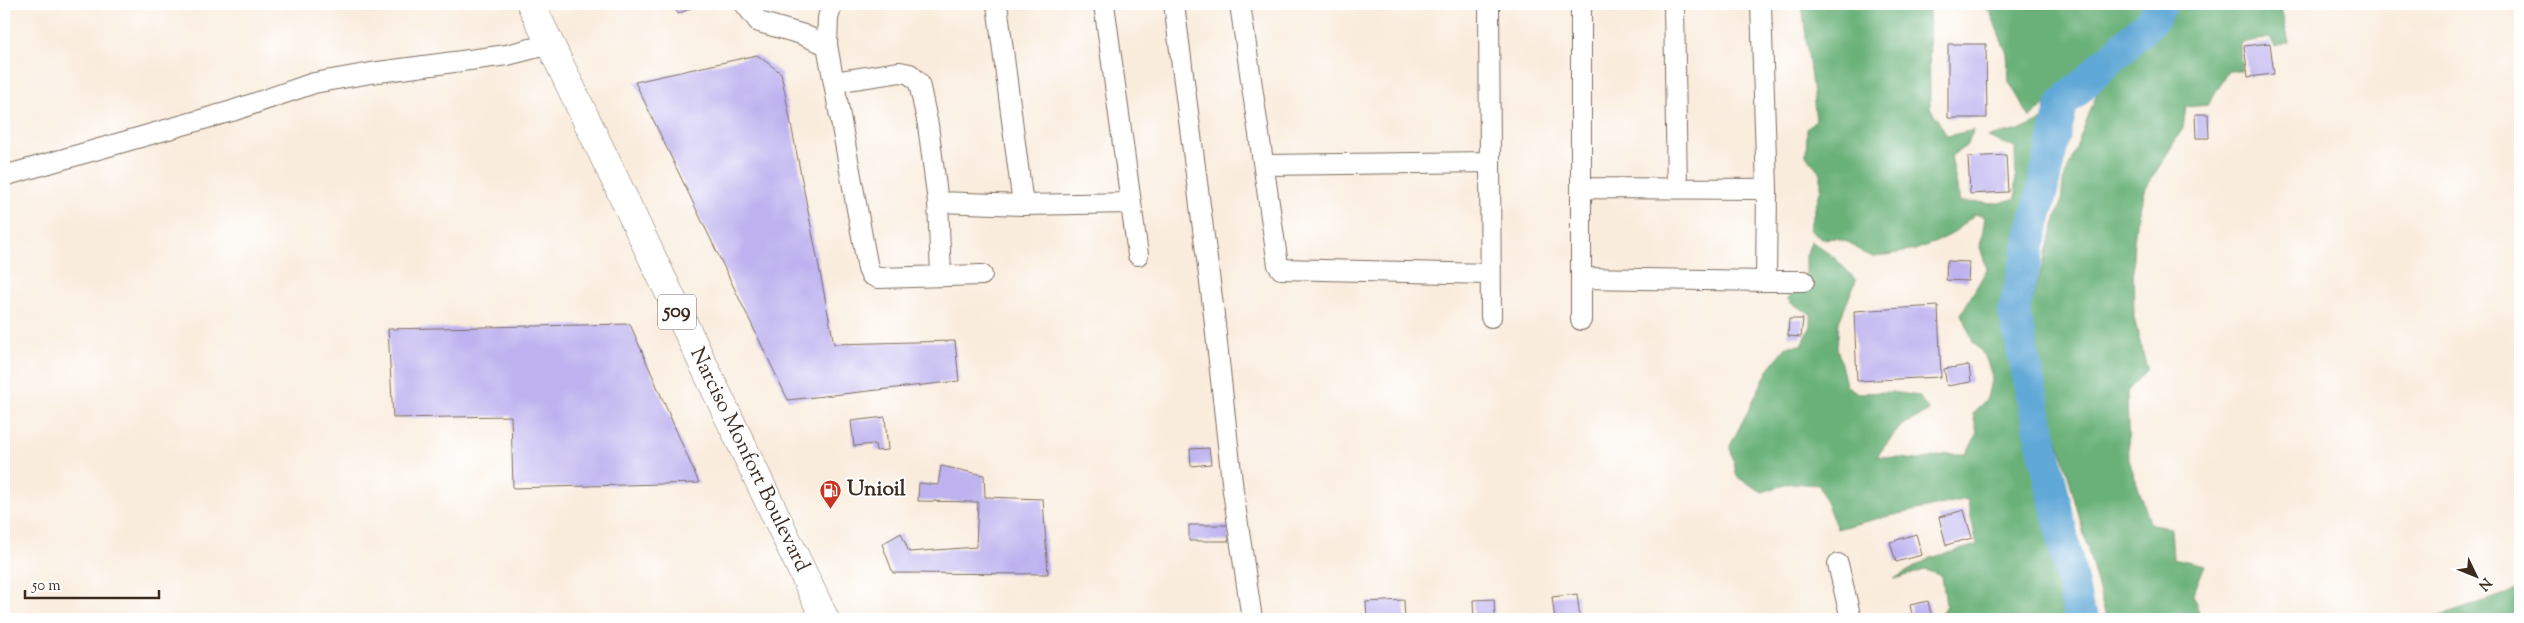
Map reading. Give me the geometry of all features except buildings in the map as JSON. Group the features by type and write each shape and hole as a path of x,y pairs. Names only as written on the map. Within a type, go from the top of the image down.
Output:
{"main road":[{"name":"Narciso Monfort Boulevard","path":"531,4 825,619"}],"street":[{"path":"745,4 759,22 801,34 827,45"},
{"path":"832,4 828,18 827,45 868,269 871,275 878,278 982,275"},
{"path":"997,4 1023,205"},
{"path":"1104,4 1138,255"},
{"path":"1174,4 1209,268 1232,491 1252,619"},
{"path":"1240,4 1265,165 1278,265 1281,269 1490,274"},
{"path":"1489,4 1491,317"},
{"path":"1581,4 1581,320"},
{"path":"1674,4 1677,188"},
{"path":"1761,4 1768,188 1766,281"},
{"path":"4,176 232,111 314,83 371,73 507,55 550,44"},
{"path":"834,82 900,72 910,74 919,83 928,125 938,202 941,275"},
{"path":"1265,165 1490,162"},
{"path":"1582,188 1768,188"},
{"path":"938,202 1023,205 1131,203"},
{"path":"1581,278 1804,281"},
{"path":"1838,564 1850,619"}],"green space":[{"path":"1802,4 1933,4 1929,6 1930,107 1947,136 1974,130 1966,146 1951,156 1960,202 1999,203 2016,198 2015,148 1988,137 2023,129 2045,119 2003,312 2059,570 2067,619 1939,619 1946,605 1942,576 1925,570 1894,579 1930,558 1977,545 1967,499 1837,529 1819,485 1791,483 1762,492 1737,477 1730,446 1770,367 1787,346 1802,345 1811,326 1811,314 1791,303 1787,298 1806,286 1806,256 1811,241 1835,258 1856,280 1839,322 1837,347 1846,385 1858,393 1892,392 1919,396 1929,411 1901,426 1877,456 1919,460 1948,454 1966,454 1977,434 1973,414 1987,398 1992,376 1985,356 1973,342 1961,314 1987,269 1980,247 1985,217 1975,214 1952,234 1915,250 1874,257 1863,253 1850,243 1836,238 1822,239 1809,229 1821,188 1821,173 1806,156 1807,129 1816,120"},
{"path":"1981,4 2151,4 2144,15 2030,118 2009,82 2007,54 1990,12"},
{"path":"2177,4 2280,4 2289,42 2275,47 2270,38 2240,43 2241,71 2228,71 2208,105 2186,107 2183,128 2146,188 2136,222 2133,253 2134,318 2147,369 2127,392 2129,460 2151,525 2171,528 2173,558 2205,565 2193,594 2201,619 2109,619 2104,610 2066,467 2035,366 2028,314 2061,202 2063,182 2097,93"},
{"path":"2520,589 2520,619 2432,619"}],"waterway":[{"path":"2083,619 2079,614 2014,311 2062,104 2151,21 2162,4"}],"place":[{"name":"Unioil","path":"831,509"}]}
